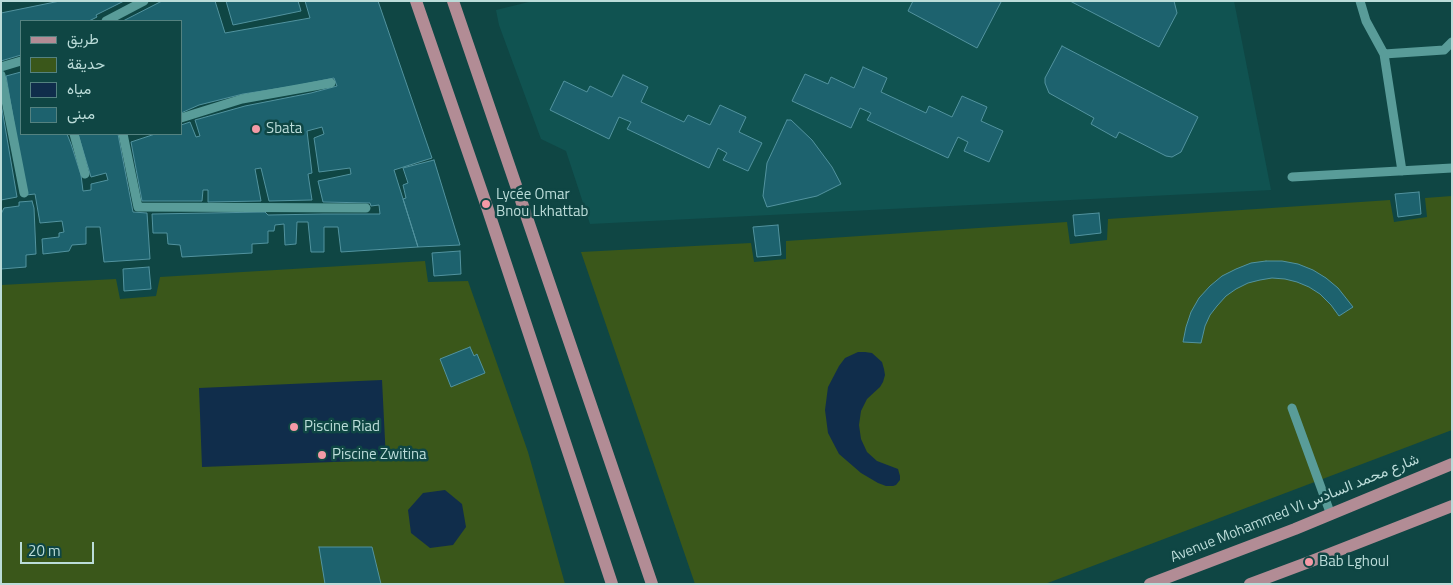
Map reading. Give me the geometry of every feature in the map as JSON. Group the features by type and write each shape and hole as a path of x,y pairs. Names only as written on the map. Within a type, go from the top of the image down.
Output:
{"main road":[{"path":"453,1 652,584"},
{"path":"419,2 612,584"},
{"name":"Avenue Mohammed VI شارع محمد السادس","path":"1150,584 1295,529 1452,464"},
{"path":"1250,584 1452,506"}],"street":[{"path":"108,20 144,1"},
{"path":"1360,1 1366,21 1384,54 1402,171"},
{"path":"1384,54 1448,50 1452,42"},
{"path":"1,67 20,61"},
{"path":"1,75 24,193"},
{"path":"182,118 242,99 331,82"},
{"path":"74,135 85,174"},
{"path":"126,135 138,207 366,208"},
{"path":"1292,177 1452,168"},
{"path":"1292,408 1331,514"}],"shaded area":[{"path":"533,1 1234,1 1271,190 590,224 566,151 541,139 499,25 496,10"}],"green space":[{"path":"1452,196 1452,430 1045,584 695,584 581,252 751,243 754,262 786,259 786,241 1067,222 1070,244 1107,240 1108,219 1390,200 1394,222 1427,217 1425,198"},
{"path":"425,261 428,282 468,281 528,452 565,584 1,584 1,285 116,279 120,299 156,296 160,277"}],"water":[{"path":"858,352 872,353 882,362 884,369 883,382 867,399 861,411 859,425 861,439 867,452 877,461 898,469 900,480 893,486 878,483 861,473 839,454 828,433 825,410 828,387 845,358"},
{"path":"382,380 386,460 202,467 199,388"},
{"path":"445,490 462,504 466,527 453,545 430,548 411,533 408,510 423,493"}],"building":[{"path":"60,1 124,1 96,15 97,17 91,20 20,20 20,55 1,61 1,13"},
{"name":"Sbata","path":"162,1 215,1 225,33 310,18 305,1 378,1 432,158 394,170 418,247 341,252 338,227 324,227 324,252 311,252 308,222 297,222 296,244 285,245 284,224 275,225 274,231 268,231 268,243 252,244 252,253 182,257 180,245 168,244 167,233 153,233 152,214 265,212 268,215 380,214 379,205 371,206 370,203 323,202 318,181 351,174 350,168 319,172 314,138 324,134 322,127 307,131 312,173 308,174 312,200 269,201 261,168 255,169 261,201 208,202 208,190 203,190 202,201 142,201 131,142 152,135 182,135 182,125 190,122 196,137 200,136 195,120 245,106 337,86 334,78 243,94 199,105 182,113 182,20 125,20"},
{"path":"226,1 298,1 301,11 233,25"},
{"path":"913,1 1001,2 977,48 908,11"},
{"path":"1070,1 1174,1 1177,13 1159,47"},
{"path":"1062,46 1198,117 1181,152 1172,157 1166,156 1119,132 1116,138 1091,124 1094,118 1049,93 1045,78"},
{"path":"863,67 887,78 881,92 926,113 929,106 952,117 962,96 987,107 981,121 1003,131 989,162 964,151 968,142 958,137 948,158 867,120 871,113 860,108 851,128 792,101 805,74 828,84 831,77 854,88"},
{"path":"20,72 20,135 67,135 81,175 83,191 91,190 91,184 108,180 106,173 91,177 78,135 118,135 133,212 147,213 150,259 104,262 100,227 86,227 86,244 72,245 69,251 43,254 42,239 59,237 59,233 64,232 62,221 40,223 35,194 26,195 6,76"},
{"path":"623,75 648,87 641,102 684,122 688,115 710,125 720,105 746,117 739,132 762,143 748,171 723,160 727,153 718,148 709,168 627,129 631,122 619,117 609,139 550,110 564,81 587,92 590,86 612,97"},
{"path":"1,103 17,197 1,200"},
{"path":"787,120 791,120 812,140 832,167 841,184 817,196 767,207 763,196 767,163"},
{"path":"434,160 460,245 418,247 403,199 406,198 403,185 408,183 403,168"},
{"path":"1419,192 1421,214 1398,217 1395,194"},
{"path":"32,201 36,254 26,255 26,267 1,269 1,214 4,208 19,206 19,202"},
{"path":"1099,213 1101,233 1075,236 1073,215"},
{"path":"778,225 781,255 757,257 753,227"},
{"path":"460,251 461,274 434,276 432,253"},
{"path":"1266,261 1298,264 1313,270 1338,288 1353,307 1339,316 1320,294 1309,287 1285,279 1272,278 1260,280 1248,283 1226,296 1210,315 1201,343 1183,342 1191,312 1199,298 1210,286 1222,276 1236,269 1251,263"},
{"path":"149,267 151,289 124,291 123,269"},
{"path":"470,347 474,356 477,354 485,373 451,387 440,359"},
{"path":"319,547 372,547 381,584 325,584"}],"place":[{"name":"Sbata","path":"256,129"},
{"name":"Lycée Omar Bnou Lkhattab","path":"486,204"},
{"name":"Piscine Riad","path":"294,427"},
{"name":"Piscine Zwitina","path":"322,455"},
{"name":"Bab Lghoul","path":"1309,562"}]}
